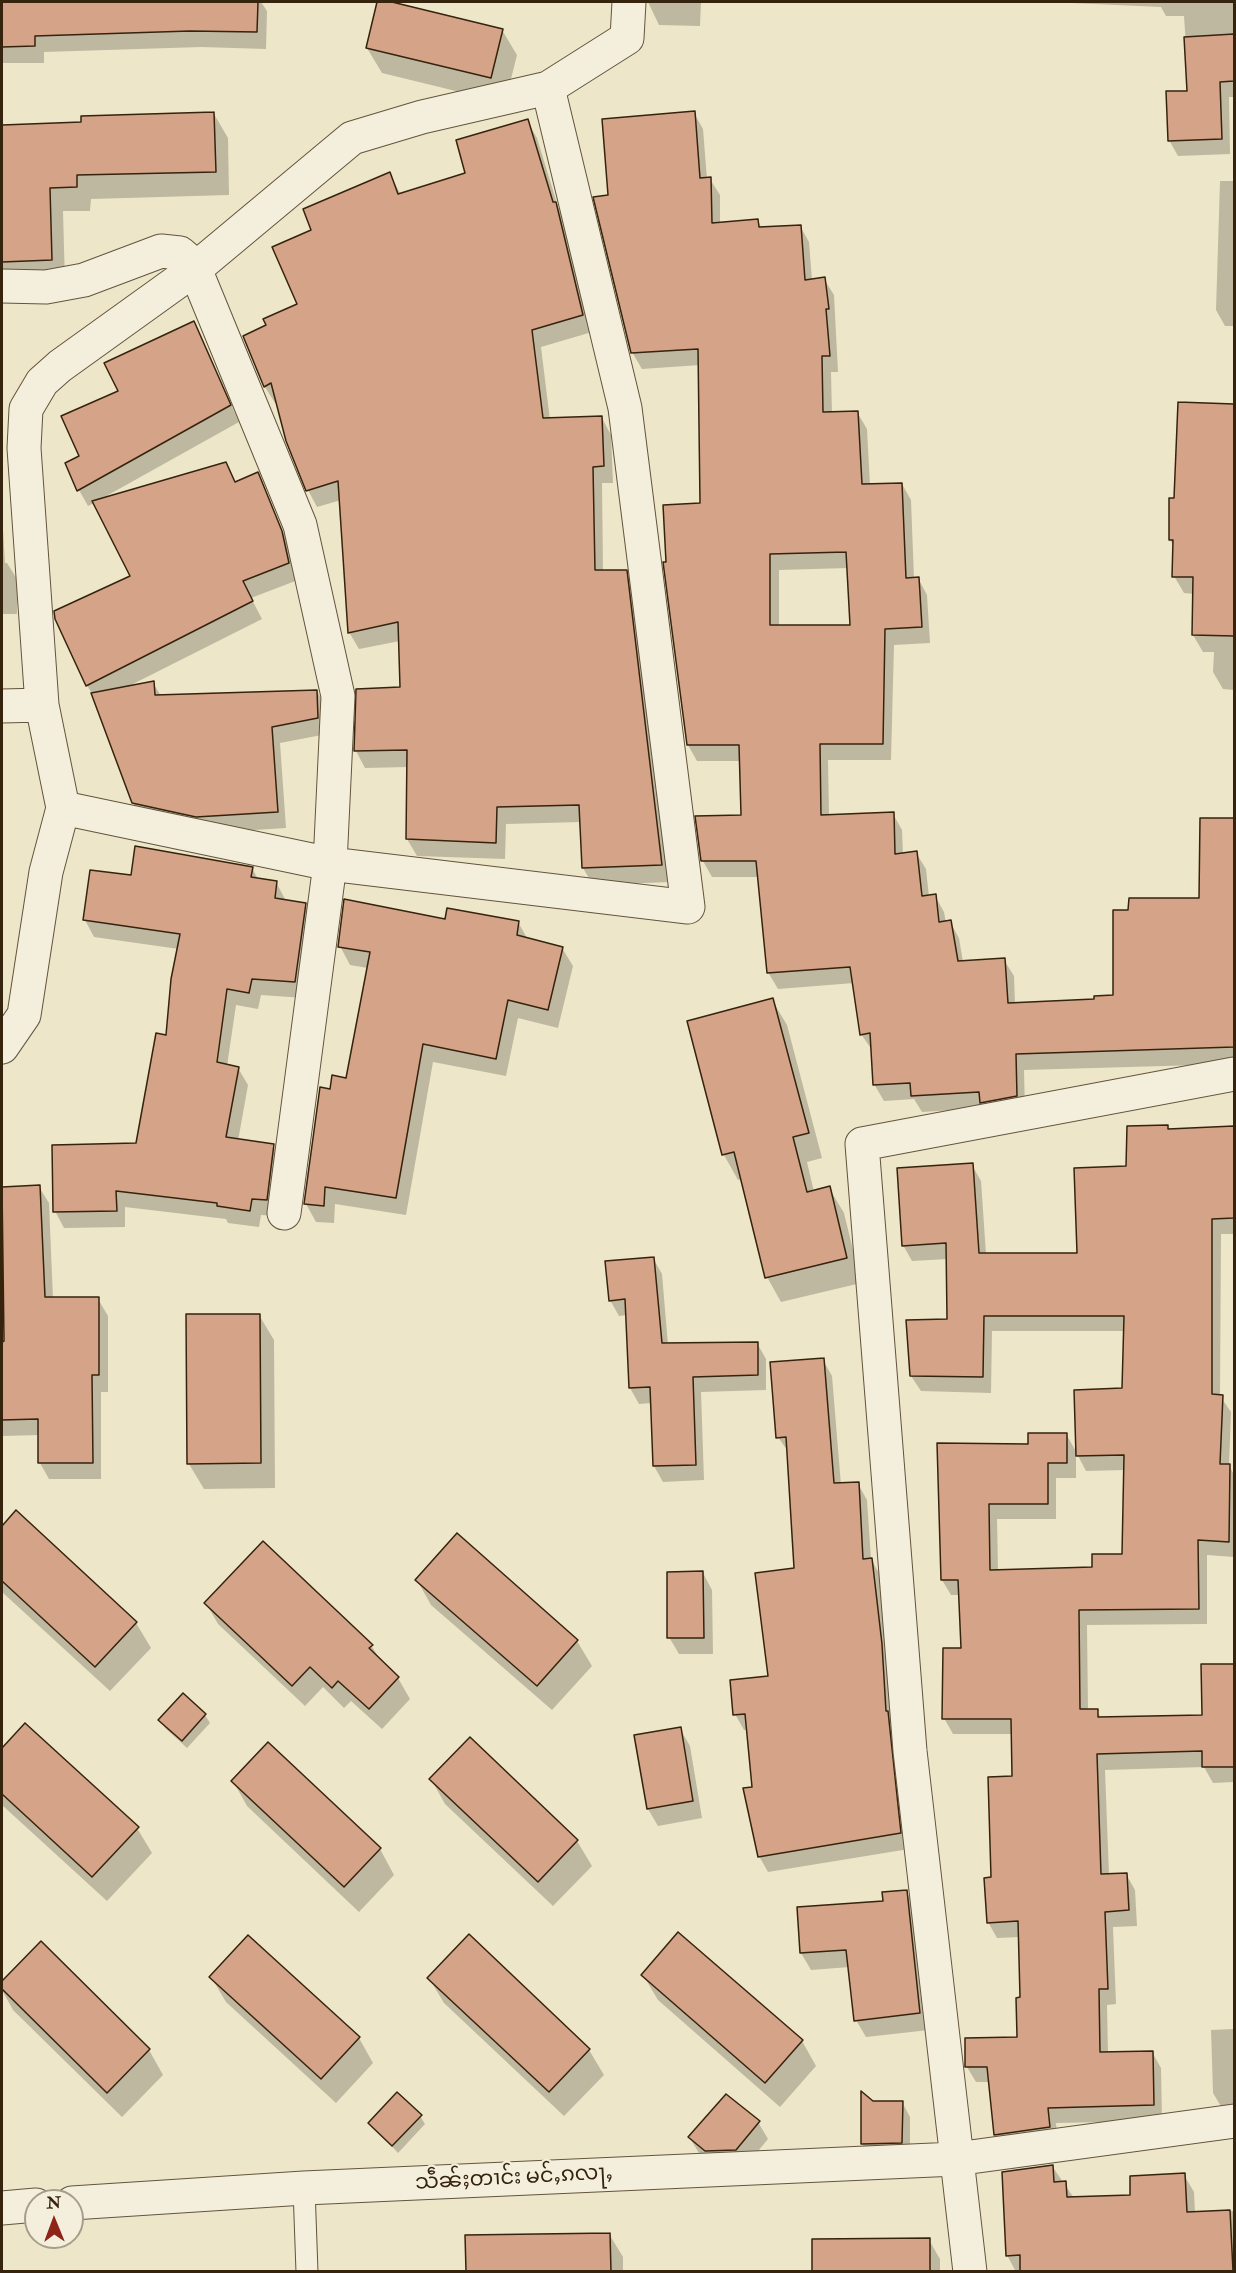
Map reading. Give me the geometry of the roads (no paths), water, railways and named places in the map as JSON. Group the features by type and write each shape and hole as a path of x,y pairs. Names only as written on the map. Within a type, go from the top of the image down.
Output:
{"street":[{"path":"2,1047 24,1015 46,872 63,808 42,705 24,448 26,409 42,382 60,366 195,268 352,138 422,117 548,88 627,38 629,2"},
{"path":"63,808 330,864 688,907 625,408 548,88"},
{"path":"2,286 46,287 84,280 161,251 180,253 195,268 300,525 338,696 330,864 284,1213"},
{"path":"2,706 42,705"},
{"path":"970,2271 910,1751 862,1144 1234,1074"},
{"name":"သဵၼ်ႈတၢင်း မင်ႇၵလႃႇ","path":"84,2202 304,2188 956,2159 1234,2121"},
{"path":"2,2208 24,2206"}],"lane":[{"path":"304,2188 307,2271"}]}
